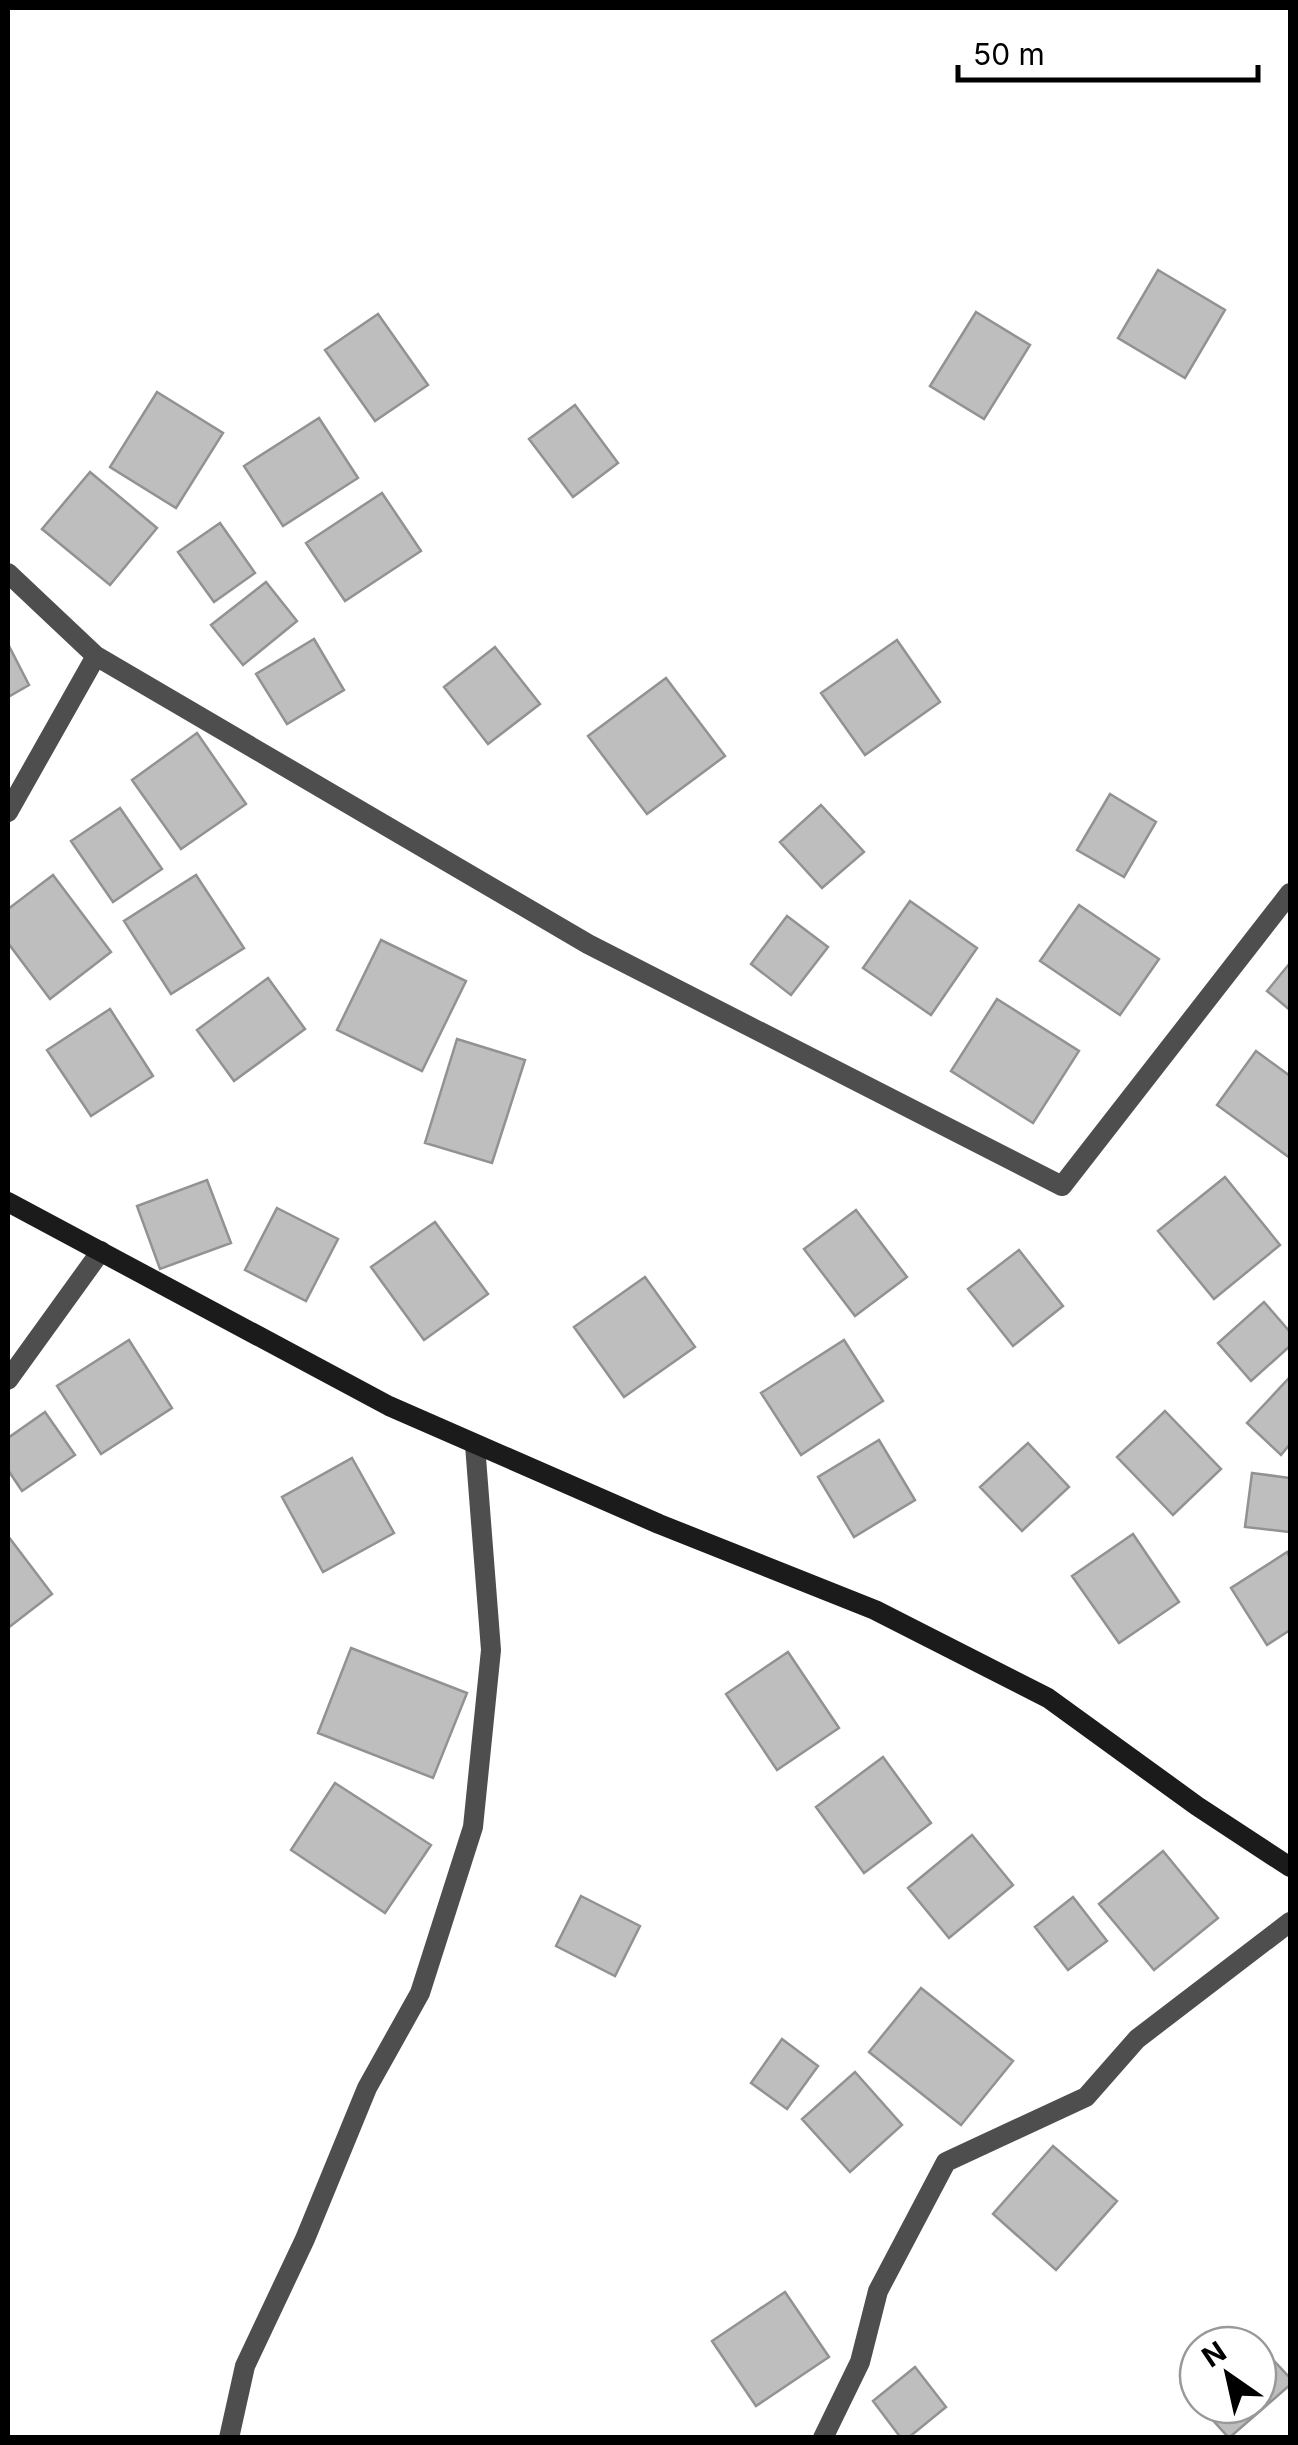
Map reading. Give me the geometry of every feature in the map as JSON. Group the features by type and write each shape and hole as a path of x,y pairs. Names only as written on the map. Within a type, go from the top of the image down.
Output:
{"street":[{"path":"8,573 96,656 588,944 1062,1186 1290,892"},
{"path":"8,812 96,656"},
{"path":"8,1202 389,1406 874,1610 1048,1698 1197,1806 1290,1867"},
{"path":"8,1380 100,1251"},
{"path":"229,2438 245,2366 305,2239 367,2088 420,1993 474,1827 491,1650 475,1444"},
{"path":"824,2438 860,2362 878,2291 946,2162 1086,2097 1138,2039 1290,1922"}],"building":[{"path":"1158,270 1225,310 1185,378 1118,338"},
{"path":"976,312 1030,345 984,419 930,386"},
{"path":"378,314 428,385 375,421 325,350"},
{"path":"157,392 223,433 176,508 110,467"},
{"path":"575,405 618,463 573,497 529,439"},
{"path":"319,418 358,478 283,526 244,466"},
{"path":"90,472 157,528 110,585 42,529"},
{"path":"382,493 421,551 345,601 306,543"},
{"path":"220,523 255,573 214,602 178,552"},
{"path":"266,582 297,621 243,665 211,625"},
{"path":"314,639 344,690 287,724 256,674"},
{"path":"897,640 940,702 865,755 821,693"},
{"path":"8,644 29,685 8,697"},
{"path":"495,647 540,704 488,744 444,687"},
{"path":"666,678 725,756 647,814 588,736"},
{"path":"197,733 246,804 181,849 132,780"},
{"path":"1110,794 1156,822 1124,877 1077,850"},
{"path":"821,805 864,852 822,888 780,842"},
{"path":"120,808 162,869 113,902 71,841"},
{"path":"53,875 111,952 50,999 8,943 8,909"},
{"path":"196,875 244,948 171,994 124,921"},
{"path":"910,901 977,948 931,1015 863,968"},
{"path":"1079,905 1159,959 1120,1015 1040,961"},
{"path":"787,916 828,947 791,995 751,964"},
{"path":"381,940 466,981 422,1071 337,1030"},
{"path":"1290,963 1290,1010 1267,991"},
{"path":"268,978 305,1029 234,1081 197,1030"},
{"path":"997,999 1079,1051 1033,1123 951,1071"},
{"path":"110,1009 153,1076 91,1116 47,1050"},
{"path":"457,1039 525,1060 492,1163 425,1143"},
{"path":"1256,1051 1290,1076 1290,1158 1217,1105"},
{"path":"1225,1177 1280,1245 1214,1299 1158,1231"},
{"path":"207,1180 231,1243 160,1269 137,1206"},
{"path":"277,1208 338,1239 306,1301 245,1270"},
{"path":"856,1210 907,1277 855,1316 804,1249"},
{"path":"435,1222 488,1294 424,1340 371,1267"},
{"path":"1019,1250 1063,1306 1013,1346 968,1289"},
{"path":"645,1277 695,1347 624,1397 574,1327"},
{"path":"1264,1302 1290,1332 1290,1346 1251,1381 1218,1343"},
{"path":"129,1340 172,1408 101,1454 57,1386"},
{"path":"844,1340 883,1401 801,1455 761,1393"},
{"path":"1290,1377 1290,1444 1281,1455 1247,1423"},
{"path":"1165,1411 1221,1469 1173,1515 1117,1457"},
{"path":"45,1412 75,1455 22,1491 8,1470 8,1438"},
{"path":"879,1440 915,1500 854,1537 818,1477"},
{"path":"1028,1443 1069,1487 1022,1531 980,1487"},
{"path":"352,1458 394,1533 323,1572 282,1497"},
{"path":"1252,1473 1290,1478 1290,1532 1245,1527"},
{"path":"1133,1534 1179,1602 1119,1643 1072,1576"},
{"path":"8,1536 52,1594 8,1628"},
{"path":"1287,1552 1290,1630 1267,1645 1231,1588"},
{"path":"351,1648 467,1693 433,1778 318,1733"},
{"path":"788,1652 839,1728 777,1770 726,1694"},
{"path":"883,1757 931,1823 864,1873 816,1807"},
{"path":"335,1783 431,1845 385,1913 291,1850"},
{"path":"972,1835 1013,1885 949,1938 908,1888"},
{"path":"1163,1851 1218,1918 1154,1970 1099,1904"},
{"path":"581,1896 640,1926 615,1976 556,1946"},
{"path":"1073,1897 1107,1941 1068,1970 1035,1927"},
{"path":"921,1988 1013,2061 961,2125 869,2052"},
{"path":"782,2039 818,2066 787,2109 751,2083"},
{"path":"855,2072 902,2125 850,2172 802,2119"},
{"path":"1053,2146 1117,2201 1056,2270 993,2214"},
{"path":"785,2292 829,2357 756,2406 712,2341"},
{"path":"1278,2365 1290,2378 1290,2385 1278,2395"},
{"path":"915,2367 946,2407 908,2438 901,2438 873,2401"},
{"path":"1217,2425 1244,2425 1229,2438"}]}
